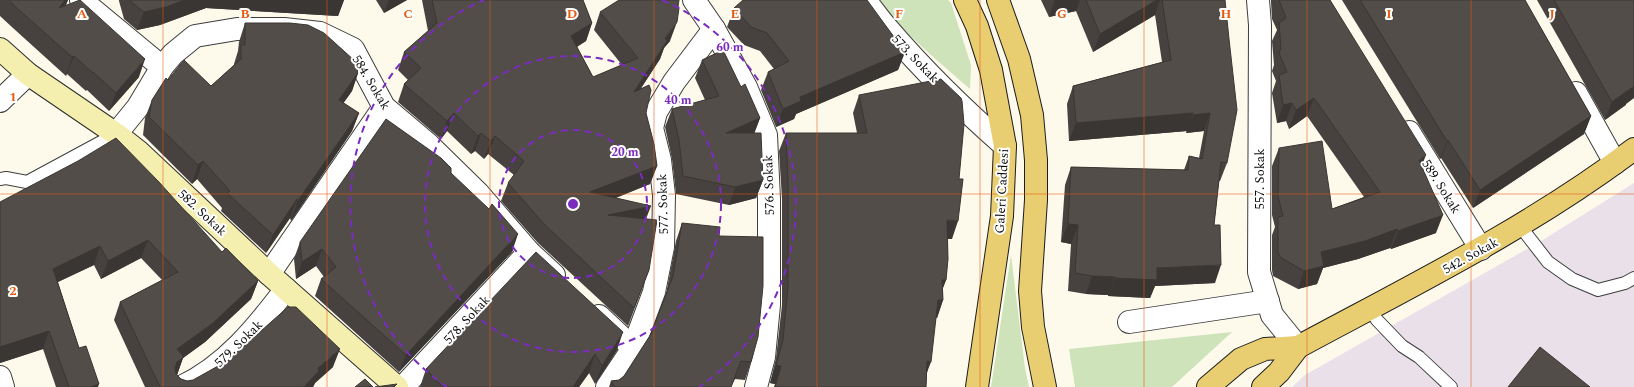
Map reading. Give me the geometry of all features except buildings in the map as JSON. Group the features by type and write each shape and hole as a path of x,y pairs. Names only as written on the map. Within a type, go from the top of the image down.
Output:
{"main road":[{"name":"Galeri Caddesi","path":"965,0 977,26 991,70 1005,146 1002,216 977,387"},
{"path":"998,0 1019,59 1032,115 1036,160 1036,200 1030,291 1033,327 1045,387"},
{"name":"542. Sokak","path":"1298,347 1481,249 1550,208 1634,149"},
{"path":"1208,387 1241,359 1265,349 1298,347"},
{"path":"1263,387 1279,372 1298,347"}],"street":[{"path":"81,0 162,67"},
{"name":"576. Sokak","path":"694,0 714,29 746,87 766,135 769,200 769,304 764,357 756,387"},
{"name":"573. Sokak","path":"866,0 887,29 980,124 1005,146"},
{"name":"557. Sokak","path":"1258,0 1260,25 1259,272 1272,315 1298,347"},
{"name":"584. Sokak","path":"116,134 138,107 162,67 173,54 195,36 237,29 284,29 320,33 353,49 384,107 429,145 478,192 529,252 569,289"},
{"name":"577. Sokak","path":"607,387 633,348 654,292 663,247 664,195 660,160 652,128 656,112 674,82 714,29"},
{"name":"582. Sokak","path":"0,49 28,74 116,134 139,152 286,289 397,387"},
{"path":"0,101 28,74"},
{"path":"1566,75 1615,163"},
{"path":"270,274 384,107"},
{"name":"589. Sokak","path":"1398,114 1481,249"},
{"name":"578. Sokak","path":"403,387 529,252"},
{"name":"579. Sokak","path":"181,387 222,361 258,325 286,289"},
{"path":"1129,322 1268,301"},
{"path":"587,306 633,348"},
{"path":"0,377 3,387"}],"lane":[{"path":"0,179 6,178 27,182 116,134"},
{"path":"1520,226 1548,262 1572,279 1598,290 1625,283 1634,278"},
{"path":"1370,309 1376,320 1402,346 1419,357 1451,387"}],"shaded area":[{"path":"1634,183 1634,387 1292,387 1305,375 1541,241"}],"green space":[{"path":"879,0 948,0 951,3 971,65 970,89 910,36"},
{"path":"1011,255 1025,368 1029,387 991,387"},
{"path":"1232,332 1172,387 1075,387 1069,349"}]}
